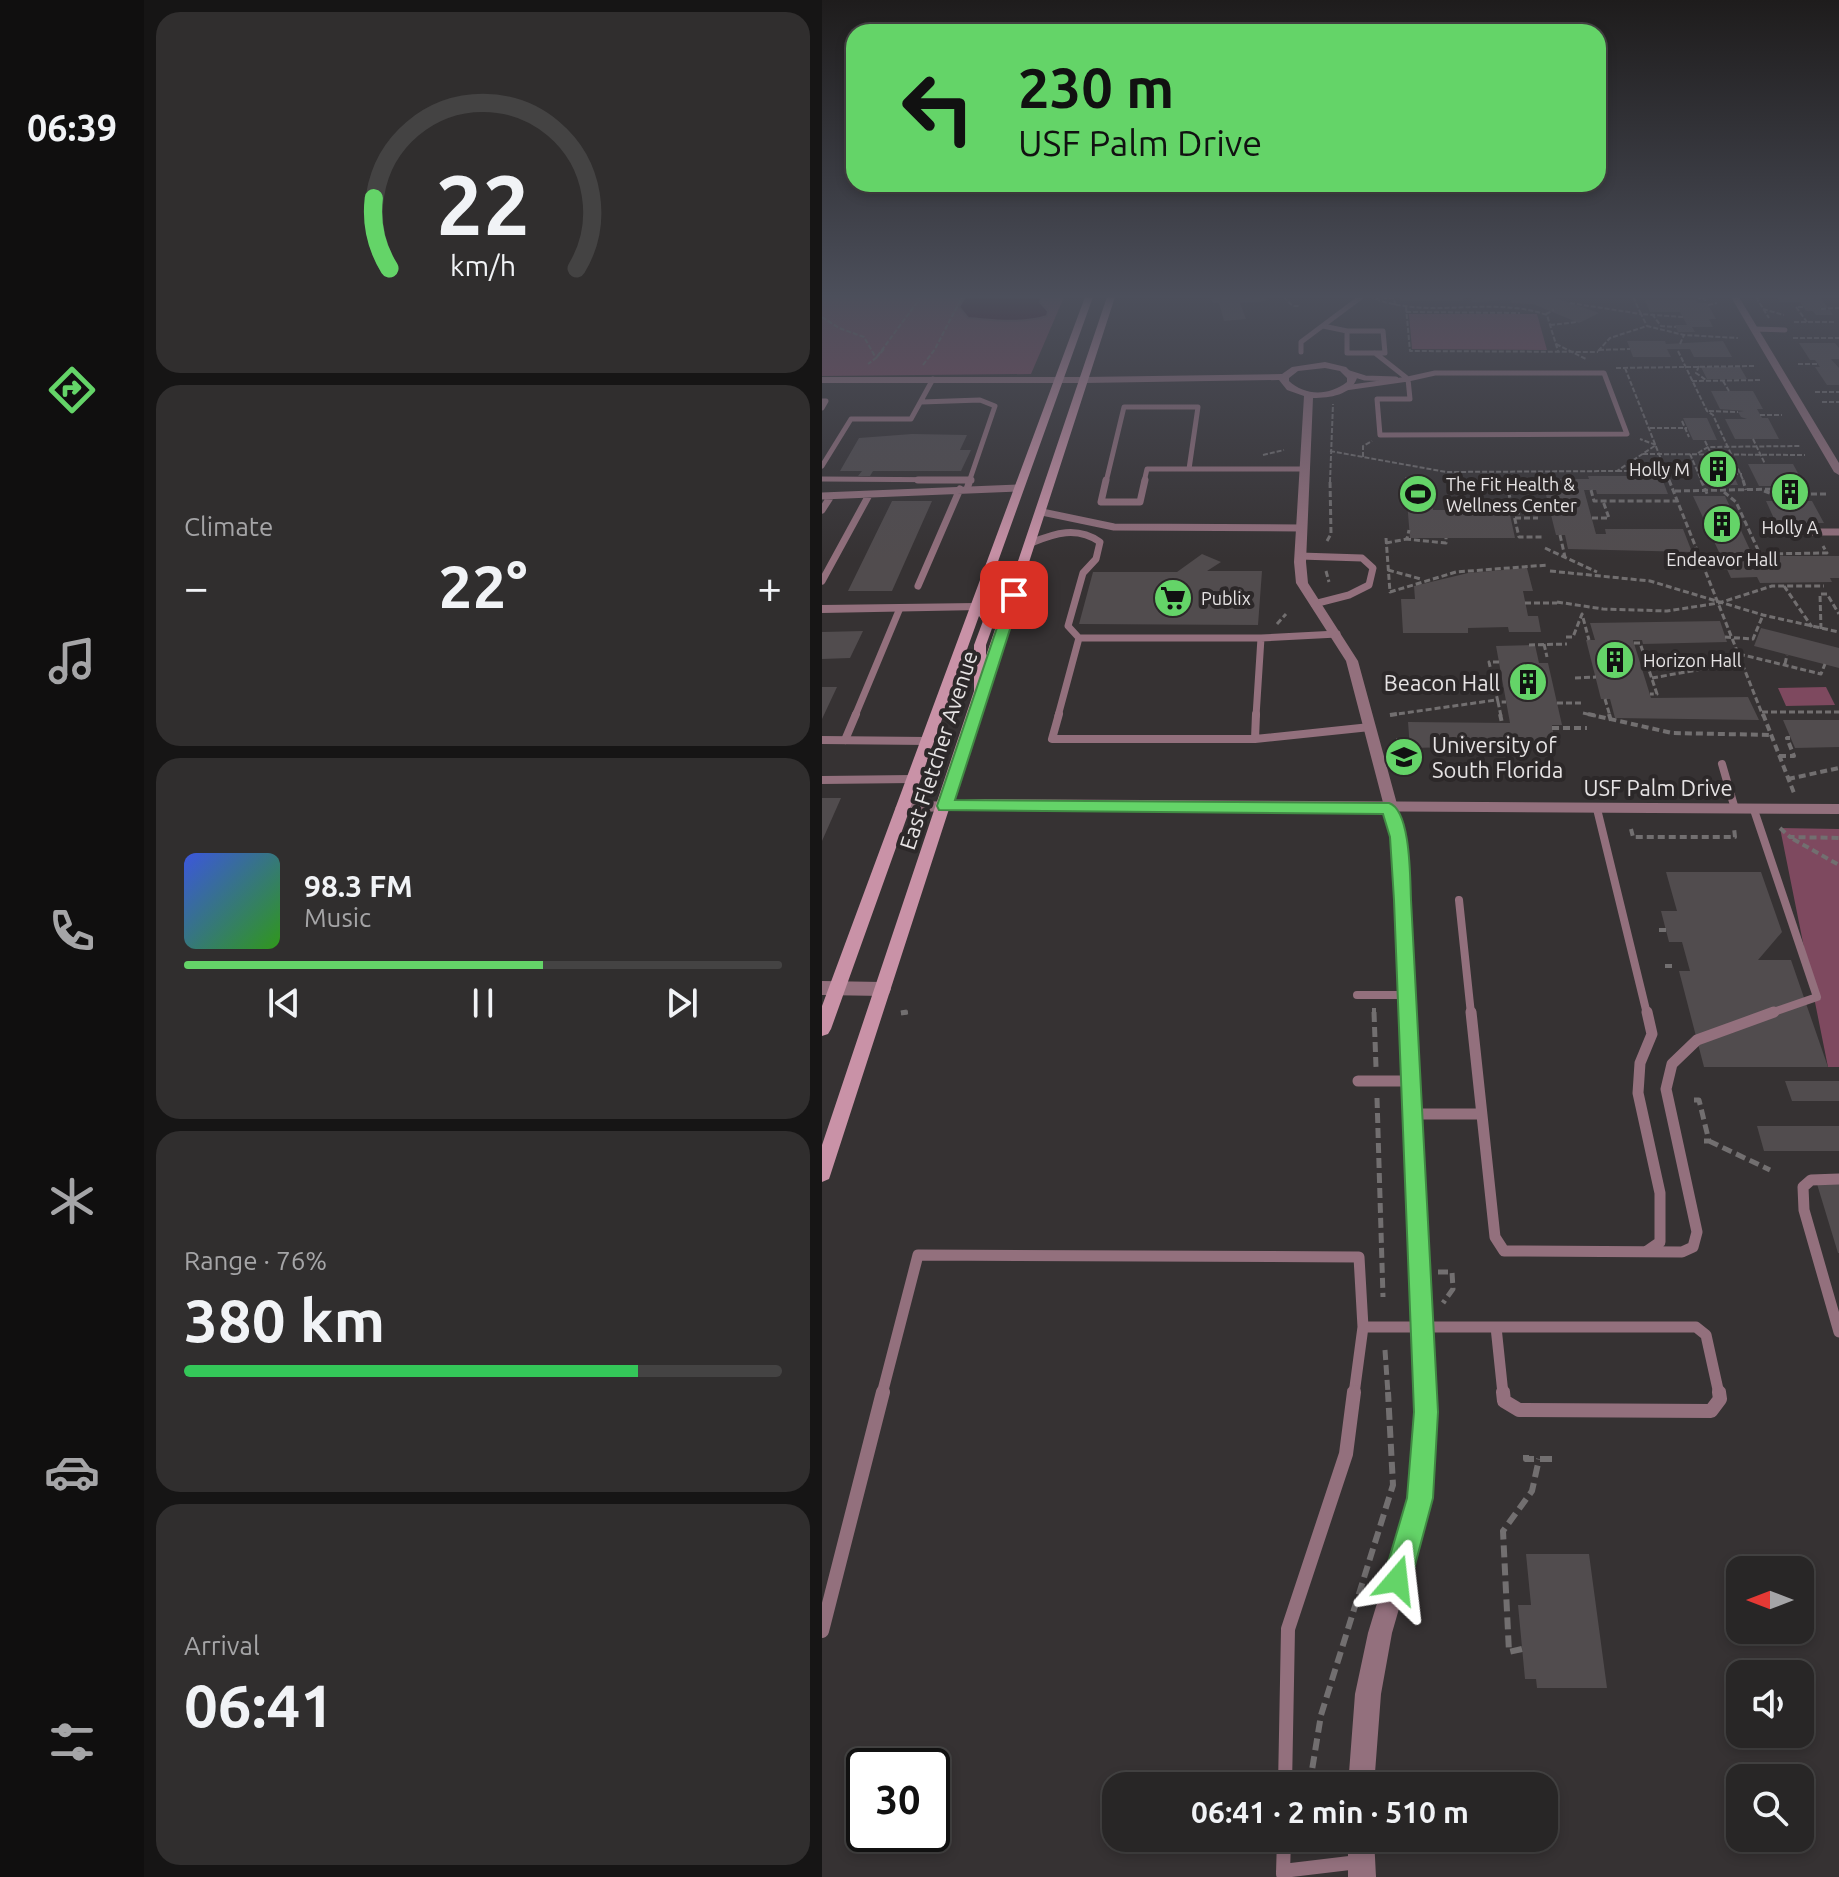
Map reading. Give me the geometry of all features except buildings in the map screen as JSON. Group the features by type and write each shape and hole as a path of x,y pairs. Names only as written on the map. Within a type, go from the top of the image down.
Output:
{"main road":[{"name":"East Fletcher Avenue","path":"822,1029 830,988 913,779 1056,385"},
{"name":"East Fletcher Avenue","path":"822,1173 1084,385"},
{"path":"976,607 989,620 980,645 980,699"}],"street":[{"path":"1287,385 1308,394 1328,394 1349,385"},
{"path":"1788,385 1839,470"},
{"path":"1308,394 1310,404 1300,556 1302,583 1352,661 1399,837 1423,1327 1426,1412 1420,1498 1380,1633 1368,1694 1362,1772"},
{"path":"822,609 976,607"},
{"path":"822,740 927,741"},
{"name":"USF Palm Drive","path":"902,808 1839,809"},
{"path":"830,988 883,989"}],"lane":[{"path":"822,466 851,419 911,419 930,385"},
{"path":"1345,388 1386,385"},
{"path":"1409,385 1410,399 1377,399 1380,435 1627,434 1608,385"},
{"path":"918,586 971,480 995,406 980,400 921,402"},
{"path":"822,401 826,401 822,408"},
{"path":"1189,469 1198,407 1124,407 1101,502 1140,502 1147,469 1189,469 1305,469"},
{"path":"822,479 971,480"},
{"path":"822,496 1019,488"},
{"path":"822,581 869,495"},
{"path":"822,510 831,496"},
{"path":"1042,512 1114,527 1302,528"},
{"path":"1031,543 1067,531 1087,533 1100,542 1096,559 1083,573 1068,626 1079,638 1261,638 1337,634"},
{"path":"1782,532 1839,532"},
{"path":"1300,556 1362,558 1373,568 1369,585 1349,595 1314,604"},
{"path":"845,740 900,608"},
{"path":"1079,638 1052,739 1255,739 1370,727"},
{"path":"1255,739 1261,638"},
{"path":"1722,764 1735,809"},
{"path":"822,780 913,779"},
{"path":"1597,809 1652,1034 1640,1063 1638,1093 1660,1193 1662,1231 1660,1242 1646,1252"},
{"path":"1459,900 1495,1237 1504,1251 1682,1252 1693,1247 1697,1232 1666,1089 1672,1064 1697,1040 1817,997 1754,810"},
{"path":"1357,995 1408,995"},
{"path":"1358,1081 1410,1081"},
{"path":"1413,1114 1481,1114"},
{"path":"1839,1179 1811,1180 1803,1187 1804,1210 1839,1332"},
{"path":"822,1631 918,1255 1359,1257 1363,1327 1346,1454 1288,1629 1285,1772"},
{"path":"1363,1327 1423,1327 1496,1327 1696,1327 1706,1335 1720,1399 1711,1411 1519,1410 1504,1401 1496,1327"},
{"path":"1284,1852 1283,1874 1362,1859"}],"path":[{"path":"1632,385 1794,793"},
{"path":"1694,385 1736,461 1746,490"},
{"path":"1725,385 1729,391"},
{"path":"1815,392 1839,392"},
{"path":"1324,542 1331,534 1331,416 1336,401"},
{"path":"1822,402 1839,402"},
{"path":"1707,411 1738,412"},
{"path":"1760,415 1782,415"},
{"path":"1682,421 1689,437"},
{"path":"1649,428 1686,428"},
{"path":"1633,437 1656,445"},
{"path":"1363,457 1363,446 1378,438"},
{"path":"1753,439 1765,464"},
{"path":"1705,441 1713,458"},
{"path":"1617,471 1656,445"},
{"path":"1693,454 1708,447 1800,446"},
{"path":"1257,457 1284,450"},
{"path":"1330,451 1446,472 1667,471"},
{"path":"1641,454 1693,454 1736,461"},
{"path":"1693,454 1708,494"},
{"path":"1713,458 1732,454 1805,455"},
{"path":"1733,474 1742,474"},
{"path":"1499,481 1506,481 1514,527 1519,537 1542,537"},
{"path":"1762,489 1787,499"},
{"path":"1667,490 1708,494 1778,489"},
{"path":"1591,490 1594,501 1679,501"},
{"path":"1802,494 1827,494"},
{"path":"1592,518 1609,518 1603,501"},
{"path":"1504,506 1512,506"},
{"path":"1514,516 1537,515"},
{"path":"1405,539 1409,530"},
{"path":"1560,535 1565,557"},
{"path":"1386,543 1405,539 1446,543 1446,538"},
{"path":"1545,548 1603,574"},
{"path":"1749,554 1760,554"},
{"path":"1390,592 1424,580 1491,568 1548,565"},
{"path":"1326,569 1329,582"},
{"path":"1388,570 1424,580"},
{"path":"1550,571 1650,581 1763,615 1839,632"},
{"path":"1525,603 1557,602 1644,611 1720,602 1772,586 1824,586"},
{"path":"1784,586 1813,627"},
{"path":"1821,629 1820,594 1827,594 1839,614"},
{"path":"1566,637 1573,637 1582,614 1589,640"},
{"path":"1725,637 1753,639 1763,615"},
{"path":"1634,643 1640,643 1657,694 1650,694"},
{"path":"1544,644 1547,657"},
{"path":"1529,645 1567,644"},
{"path":"1739,654 1821,674 1825,664"},
{"path":"1785,664 1787,655"},
{"path":"1500,662 1489,662 1502,723"},
{"path":"1647,662 1679,662 1683,672"},
{"path":"1652,678 1742,662"},
{"path":"1575,678 1596,677"},
{"path":"1605,699 1611,721"},
{"path":"1390,715 1506,702"},
{"path":"1557,703 1581,703"},
{"path":"1762,712 1839,712"},
{"path":"1583,713 1672,733 1726,738 1771,735"},
{"path":"1552,728 1587,728"},
{"path":"1779,756 1794,756 1787,738 1790,738"},
{"path":"1396,740 1409,740"},
{"path":"1788,779 1839,768"},
{"path":"1631,829 1633,837 1735,837 1734,828"},
{"path":"1780,828 1829,862 1839,865"},
{"path":"1790,837 1839,838"},
{"path":"1665,966 1674,966"},
{"path":"1374,1001 1376,1075"},
{"path":"901,1013 911,1012"},
{"path":"1377,1087 1383,1297"},
{"path":"1694,1100 1699,1100 1707,1141 1770,1170"},
{"path":"1419,1272 1452,1272 1453,1289 1443,1303"},
{"path":"1312,1772 1321,1715 1393,1485 1385,1350"},
{"path":"1526,1455 1526,1459 1552,1459 1552,1455"},
{"path":"1522,1649 1509,1652 1503,1531 1511,1516 1525,1504 1536,1487 1539,1459"}],"shaded area":[{"path":"1826,687 1835,705 1786,706 1778,688"},
{"path":"1780,828 1839,829 1839,1067 1828,1067"}],"place":[{"name":"Holly M","path":"1718,469"},
{"name":"Holly A","path":"1790,492"},
{"name":"The Fit Health & Wellness Center","path":"1418,494"},
{"name":"Endeavor Hall","path":"1722,524"},
{"name":"Publix","path":"1173,598"},
{"name":"Horizon Hall","path":"1615,660"},
{"name":"Beacon Hall","path":"1528,682"},
{"name":"University of South Florida","path":"1404,757"}],"route":[{"path":"1014,595 945,806 1389,808 1399,837 1403,900 1426,1412 1420,1498 1397,1580"}]}
